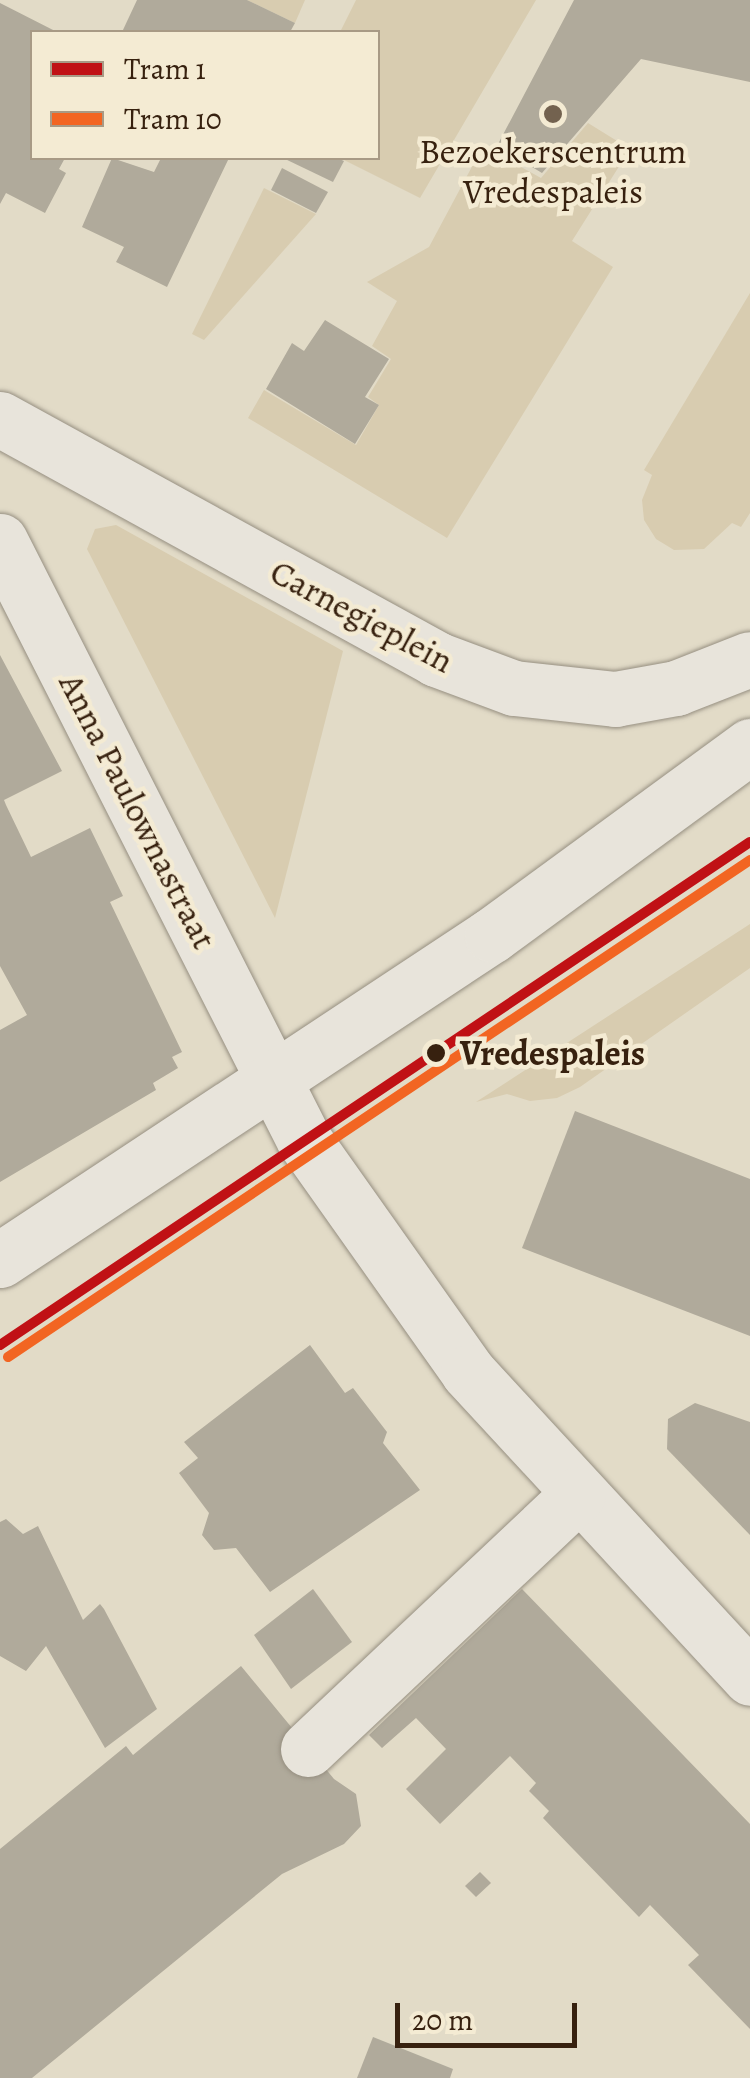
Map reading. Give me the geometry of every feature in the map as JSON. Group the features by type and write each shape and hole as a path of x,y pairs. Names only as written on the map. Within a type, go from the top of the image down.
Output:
{"street":[{"name":"Carnegieplein","path":"0,419 436,659 514,688 615,699 676,688 750,660"},
{"name":"Anna Paulownastraat","path":"0,541 276,1082 336,1188 468,1372 750,1678"},
{"path":"0,1260 276,1082 750,746"},
{"path":"308,1749 578,1495"}],"shaded area":[{"path":"247,0 305,0 295,23"},
{"path":"356,0 536,0 420,198 344,160 380,160 380,30 341,30"},
{"path":"588,123 630,149 572,241 613,267 447,538 248,418 264,390 356,445 379,405 368,397 391,359 372,346 397,301 367,282 429,247 483,146 541,178"},
{"path":"264,188 316,214 204,340 192,334"},
{"path":"750,293 750,513 741,527 732,523 704,549 674,550 656,539 644,520 642,500 652,475 644,470"},
{"path":"116,525 343,651 275,918 87,549 95,529"},
{"path":"750,924 750,968 580,1087 557,1098 530,1101 507,1094 476,1102"}],"building":[{"path":"137,0 247,0 295,23 291,30 123,30"},
{"name":"Bezoekerscentrum Vredespaleis","path":"574,0 750,0 750,82 641,59 542,173 497,146"},
{"path":"0,3 53,30 30,30 30,160 64,160 59,169 66,173 45,213 6,193 0,204"},
{"path":"111,160 154,172 160,160 228,160 167,287 116,262 124,247 82,227"},
{"path":"287,160 344,161 333,182"},
{"path":"282,168 328,192 316,213 271,190"},
{"path":"325,320 389,359 365,397 379,405 355,444 266,389 292,343 304,351"},
{"path":"0,655 62,771 4,800 6,805 31,857 90,828 123,896 110,902 182,1052 172,1057 178,1068 153,1083 156,1090 0,1182 0,1030 27,1015 0,966"},
{"path":"575,1111 750,1179 750,1336 522,1248"},
{"path":"310,1345 345,1393 353,1388 387,1432 383,1443 420,1490 270,1592 236,1548 214,1550 202,1535 209,1513 179,1473 198,1458 184,1442"},
{"path":"695,1403 750,1422 750,1535 667,1449 668,1419"},
{"path":"6,1519 23,1534 38,1526 83,1620 100,1604 104,1609 157,1709 105,1748 46,1646 26,1671 0,1656 0,1522"},
{"path":"313,1589 352,1642 291,1689 254,1635"},
{"path":"522,1589 750,1824 750,2029 688,1965 699,1955 650,1905 639,1917 543,1818 549,1811 529,1791 536,1783 510,1756 440,1824 406,1789 446,1749 416,1718 382,1748 369,1735"},
{"path":"241,1666 334,1779 356,1794 361,1826 344,1844 282,1874 32,2078 0,2078 0,1849 126,1746 133,1755"},
{"path":"480,1872 491,1883 476,1897 465,1886"},
{"path":"373,2037 453,2069 450,2078 357,2078"}],"tram line":[{"name":"1","path":"0,1345 750,842"},
{"name":"10","path":"8,1357 750,860"}],"place":[{"name":"Bezoekerscentrum Vredespaleis","path":"553,114"},
{"name":"Vredespaleis","path":"436,1053"}]}
